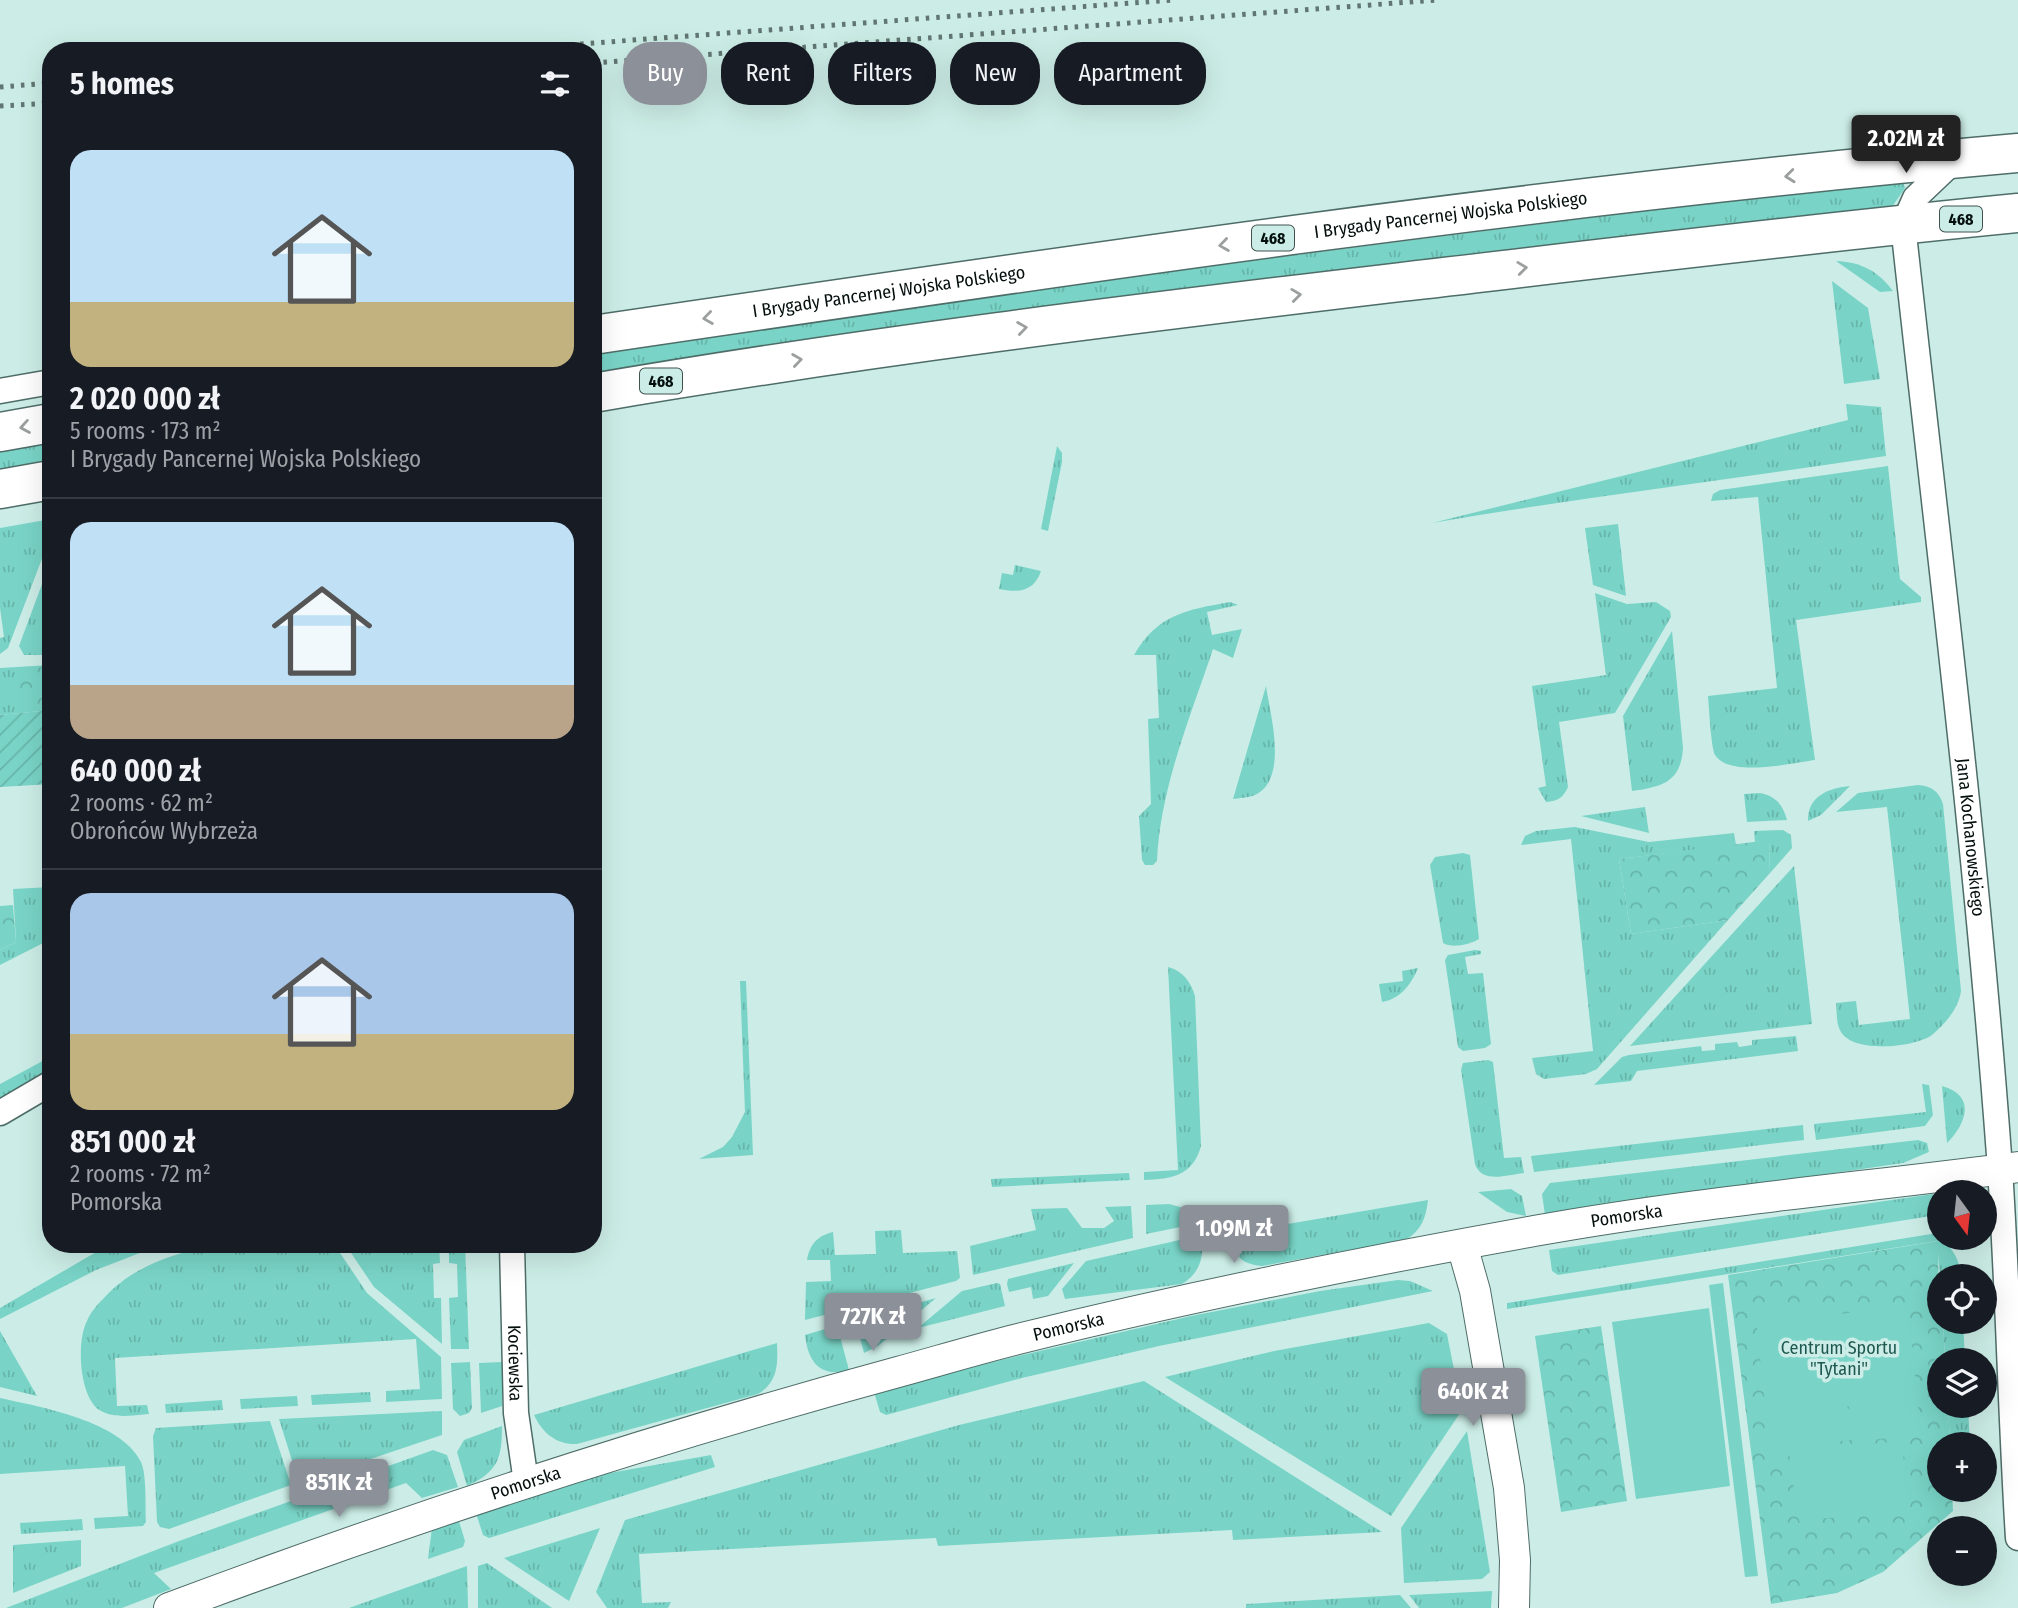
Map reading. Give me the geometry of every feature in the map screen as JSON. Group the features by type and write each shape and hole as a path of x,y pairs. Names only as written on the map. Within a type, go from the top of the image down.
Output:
{"main road":[{"name":"I Brygady Pancernej Wojska Polskiego","path":"602,334 1067,266 1529,204 2018,153"},
{"name":"468","path":"602,391 729,369 1063,322 1818,233 2018,213"},
{"path":"0,432 42,425"},
{"path":"0,489 42,482"}],"street":[{"path":"1903,225 1915,198 1956,159"},
{"name":"Jana Kochanowskiego","path":"1903,225 2009,1168 2005,1237 2018,1538"},
{"path":"0,391 42,384"},
{"path":"0,1113 42,1088"},
{"name":"Pomorska","path":"170,1608 289,1563 526,1482 765,1409 1018,1339 1294,1277 1641,1213 2009,1168"},
{"path":"1462,1245 1475,1291 1509,1488 1515,1560 1514,1608"},
{"name":"Kociewska","path":"512,1253 516,1413 526,1482"}],"green space":[{"path":"1903,182 1905,188 1892,207 602,376 602,351 1084,283 1739,200"},
{"path":"1836,261 1853,263 1868,269 1893,291 1880,292"},
{"path":"1832,281 1868,308 1880,379 1844,384"},
{"path":"1846,404 1881,407 1886,456 1432,523 1848,420"},
{"path":"42,442 42,466 0,473 0,449"},
{"path":"1057,446 1062,453 1062,462 1048,531 1041,529"},
{"path":"1888,466 1900,579 1921,597 1921,602 1796,620 1815,760 1762,767 1733,766 1722,762 1714,751 1708,696 1777,688 1758,497 1711,501 1713,494 1720,490"},
{"path":"42,521 42,559 8,648 0,654 0,638 4,637 0,608 0,528"},
{"path":"1618,524 1626,596 1593,585 1585,528"},
{"path":"1015,565 1041,571 1030,587 1013,591 999,589 1002,573 1013,575"},
{"path":"42,584 42,655 24,655 19,646"},
{"path":"1595,593 1627,604 1656,602 1670,611 1671,617 1615,713 1559,722 1568,787 1560,798 1546,802 1538,788 1546,786 1532,686 1606,675"},
{"path":"1230,602 1238,605 1207,612 1212,635 1242,629 1233,658 1213,649 1170,780 1159,834 1157,861 1153,865 1145,865 1142,860 1139,816 1151,804 1148,719 1159,718 1156,655 1134,655 1143,641 1163,622 1187,611"},
{"path":"1672,631 1683,748 1681,759 1674,775 1668,781 1632,791 1623,716"},
{"path":"42,666 42,711 0,715 0,668"},
{"path":"42,667 42,707 19,710 16,668"},
{"path":"1266,686 1275,745 1272,775 1265,787 1255,795 1233,799"},
{"path":"42,711 42,785 0,787 0,715"},
{"path":"1918,785 1934,790 1943,804 1961,991 1951,1015 1932,1035 1911,1043 1869,1046 1846,1038 1837,1020 1836,1003 1856,1001 1859,1025 1910,1019 1887,807 1836,812 1858,793"},
{"path":"1850,786 1821,815 1808,821 1815,799 1827,791"},
{"path":"1760,793 1778,802 1787,820 1747,822 1744,794"},
{"path":"1645,807 1649,833 1581,816"},
{"path":"1575,827 1649,842 1734,833 1736,845 1619,859 1631,934 1728,920 1597,1069 1586,1074 1544,1079 1536,1074 1532,1058 1593,1051 1571,839 1521,845 1525,836 1536,831"},
{"path":"1783,830 1791,835 1792,848 1770,873 1769,841 1755,842 1754,831"},
{"path":"1769,840 1770,873 1728,920 1631,934 1619,859"},
{"path":"1463,853 1470,855 1479,939 1451,946 1443,943 1430,865 1435,857"},
{"path":"1794,866 1812,1024 1630,1046"},
{"path":"42,887 42,944 0,965 0,950 16,942 13,889"},
{"path":"13,905 16,942 0,950 0,906"},
{"path":"1481,951 1481,954 1465,957 1468,974 1483,973 1491,1044 1485,1048 1463,1051 1458,1047 1445,960 1448,955"},
{"path":"1168,967 1186,978 1195,996 1201,1146 1193,1164 1187,1170 1172,1177 1144,1180 1144,1172 1178,1170"},
{"path":"1418,968 1404,990 1394,998 1382,1002 1379,984 1403,981 1402,971"},
{"path":"740,981 746,981 753,1155 699,1159 723,1147 732,1137 745,1112"},
{"path":"1796,1036 1798,1051 1637,1071 1631,1081 1594,1085 1622,1057 1629,1055 1701,1046 1702,1051 1715,1050 1715,1044 1737,1042 1739,1047 1752,1045 1752,1040"},
{"path":"1488,1060 1493,1062 1504,1158 1521,1157 1524,1173 1489,1176 1478,1170 1475,1164 1461,1070 1463,1063"},
{"path":"42,1061 42,1075 0,1098 0,1084"},
{"path":"1922,1084 1929,1085 1933,1115 1925,1126 1816,1140 1814,1124 1926,1112"},
{"path":"1942,1086 1960,1096 1965,1110 1959,1127 1947,1143"},
{"path":"1803,1125 1804,1140 1534,1172 1531,1156"},
{"path":"1918,1140 1927,1143 1929,1152 1903,1163 1545,1215 1542,1194 1550,1183"},
{"path":"1129,1173 1130,1180 992,1187 991,1179"},
{"path":"1511,1189 1522,1196 1526,1216 1507,1212 1478,1192"},
{"path":"1927,1195 1927,1217 1558,1275 1552,1271 1549,1250"},
{"path":"1428,1200 1422,1223 1405,1240 1262,1266 1247,1263 1237,1253 1235,1233"},
{"path":"1169,1204 1184,1208 1200,1223 1146,1234 1146,1205"},
{"path":"1131,1206 1133,1238 973,1275 970,1246 1036,1230 1031,1209 1067,1208 1082,1228 1104,1228 1114,1221 1105,1207"},
{"path":"901,1230 903,1253 957,1251 960,1278 805,1320 806,1282 831,1281 830,1260 807,1260 815,1242 833,1232 835,1255 876,1254 875,1231"},
{"path":"1202,1235 1200,1263 1194,1274 1182,1284 1065,1299 1062,1289 1086,1261"},
{"path":"1927,1235 1927,1243 1507,1309 1507,1303"},
{"name":"Centrum Sportu \"Tytani\"","path":"1927,1243 1927,1250 1938,1250 1938,1264 1927,1264 1927,1334 1944,1334 1944,1348 1927,1348 1927,1418 1949,1418 1949,1432 1927,1432 1927,1502 1953,1502 1953,1511 1947,1516 1927,1516 1927,1534 1883,1572 1837,1593 1771,1604 1728,1275"},
{"path":"1938,1250 1951,1250 1959,1264 1939,1264"},
{"path":"95,1253 140,1253 96,1270 0,1319 0,1308"},
{"path":"181,1253 340,1253 367,1293 441,1357 442,1399 386,1402 386,1391 420,1389 416,1339 115,1358 117,1406 147,1405 149,1414 118,1416 101,1411 88,1395 82,1369 81,1342 88,1318 116,1286 163,1259"},
{"path":"351,1253 439,1253 440,1263 433,1264 434,1298 441,1298 442,1344 374,1287"},
{"path":"449,1253 465,1253 469,1349 451,1349 449,1298 458,1297 457,1264 449,1263"},
{"path":"1074,1263 1048,1296 1033,1299 1031,1287 1009,1292 1008,1279"},
{"path":"1398,1280 1410,1281 1433,1291 1159,1346 1022,1378 886,1415 880,1412 874,1392 1191,1316 1320,1291"},
{"path":"1723,1283 1758,1576 1745,1577 1709,1285"},
{"path":"1000,1284 1005,1306 918,1328 962,1291"},
{"path":"936,1298 878,1346 864,1353 857,1326 860,1319"},
{"path":"1836,1302 1851,1440 1770,1449 1755,1310"},
{"path":"1908,1307 1921,1434 1853,1442 1839,1314"},
{"path":"1709,1308 1730,1486 1636,1499 1612,1322"},
{"path":"1429,1323 1447,1334 1462,1410 1391,1516 1165,1377 1274,1351"},
{"path":"1601,1326 1627,1501 1561,1512 1535,1336"},
{"path":"832,1327 838,1329 849,1370 823,1370 809,1353 805,1335"},
{"path":"0,1331 37,1396 0,1387"},
{"path":"1944,1334 1964,1334 1964,1348 1944,1348"},
{"path":"777,1343 777,1365 773,1378 758,1394 577,1444 563,1443 551,1437 534,1415"},
{"path":"470,1362 472,1408 469,1413 460,1416 453,1409 451,1363"},
{"path":"502,1362 502,1406 481,1413 479,1363"},
{"path":"1144,1381 1382,1532 1233,1540 1232,1530 938,1546 936,1538 639,1554 642,1603 671,1602 668,1608 607,1608 596,1592 625,1520 959,1425"},
{"path":"370,1392 371,1402 312,1405 311,1395"},
{"path":"297,1396 298,1406 241,1409 240,1399"},
{"path":"0,1398 78,1418 116,1436 131,1448 141,1462 144,1475 146,1522 143,1526 95,1529 94,1518 128,1516 125,1466 0,1474"},
{"path":"222,1400 223,1410 166,1413 165,1404"},
{"path":"442,1411 442,1435 299,1483 279,1419"},
{"path":"1949,1418 1969,1418 1969,1432 1949,1432"},
{"path":"270,1421 291,1485 169,1529 160,1527 157,1522 153,1436 156,1428"},
{"path":"502,1426 501,1447 496,1463 486,1475 467,1486 457,1452 464,1440"},
{"path":"1467,1431 1490,1572 1482,1579 1404,1583 1401,1528"},
{"path":"1902,1441 1908,1510 1799,1521 1789,1452"},
{"path":"433,1450 447,1455 458,1487 422,1498 406,1483 154,1573 171,1589 122,1608 6,1608 179,1541"},
{"path":"711,1455 715,1467 489,1538 483,1535 476,1513 587,1477"},
{"path":"458,1518 465,1541 463,1547 428,1559 432,1528"},
{"path":"82,1519 83,1530 21,1534 20,1523"},
{"path":"600,1528 569,1601 504,1558"},
{"path":"81,1540 81,1566 13,1593 13,1545"},
{"path":"487,1563 552,1608 478,1608 478,1566"},
{"path":"467,1566 468,1608 349,1608"},
{"path":"1492,1591 1491,1608 1419,1608 1409,1595"},
{"path":"1400,1595 1411,1608 1246,1608 1246,1604"}],"railway":[{"path":"602,42 1172,0"},
{"path":"602,62 1437,0"},
{"path":"0,87 42,84"},
{"path":"0,106 42,104"}]}
